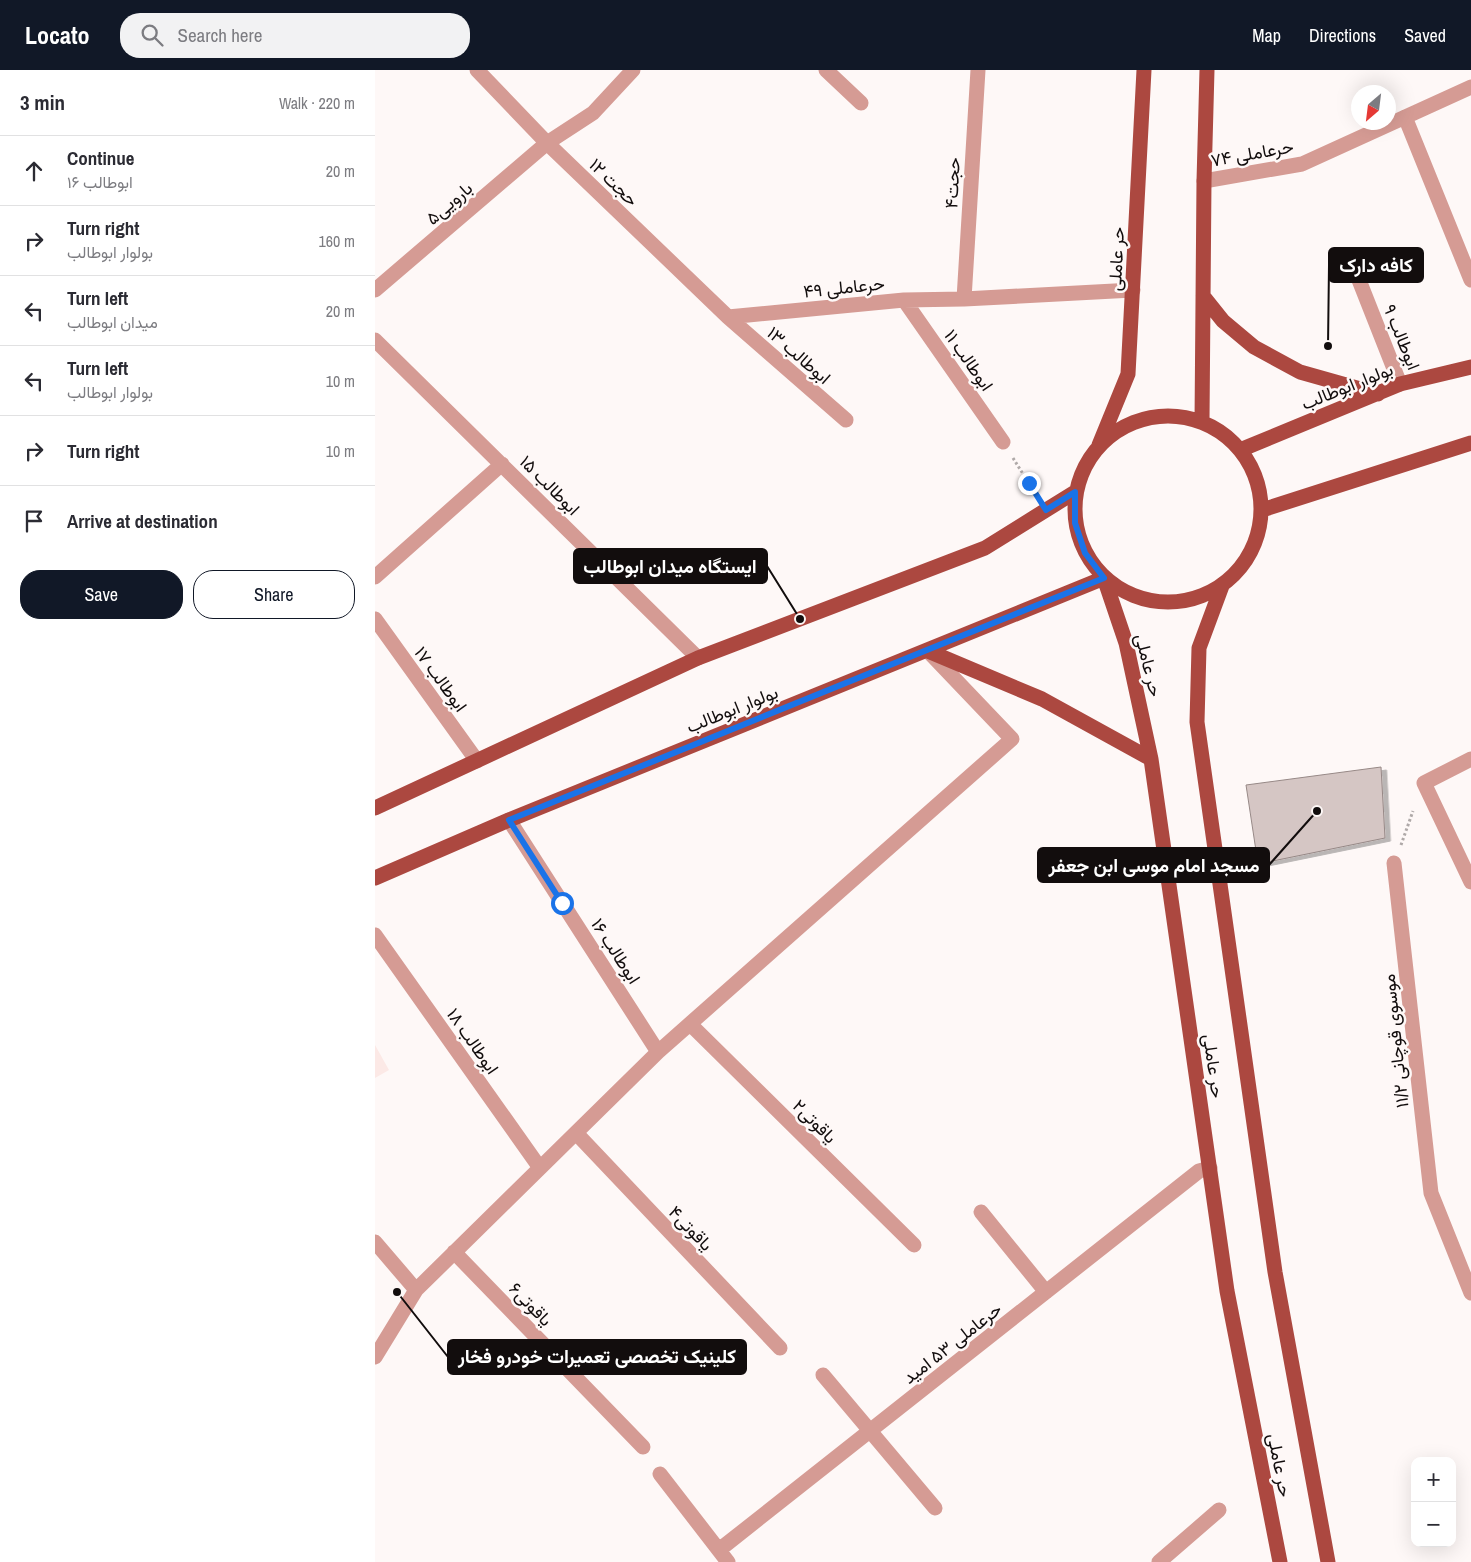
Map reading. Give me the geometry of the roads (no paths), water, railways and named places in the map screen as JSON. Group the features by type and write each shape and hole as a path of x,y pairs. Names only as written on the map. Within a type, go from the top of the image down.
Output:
{"main road":[{"name":"حر عاملی","path":"1075,492 1099,445 1128,374 1144,70"},
{"path":"1202,422 1203,180 1207,70"},
{"path":"1203,296 1223,321 1254,347 1301,372 1377,394"},
{"name":"بولوار ابوطالب","path":"1240,450 1400,384 1471,367"},
{"path":"1075,492 1075,523 1085,553 1104,578 1140,599 1182,602 1222,586 1243,566 1257,540 1262,510 1257,478 1240,450 1202,422 1166,415 1129,423 1099,445"},
{"path":"1262,510 1471,443"},
{"path":"375,808 699,658 985,548 1075,492"},
{"name":"حر عاملی","path":"1104,578 1126,643 1151,759 1227,1291 1279,1562"},
{"name":"بولوار ابوطالب","path":"375,878 509,820 1104,578"},
{"name":"حر عاملی","path":"1222,586 1199,648 1197,722 1275,1272 1328,1562"},
{"path":"928,650 1042,699 1151,759"}],"street":[{"name":"حجت ۱۲","path":"477,70 547,143 728,317"},
{"name":"بارویی۵","path":"375,290 547,143 593,114 633,70"},
{"path":"826,70 861,103"},
{"name":"حجت۴","path":"964,298 978,70"},
{"name":"حرعاملی ۷۴","path":"1203,180 1302,164 1471,87"},
{"path":"1405,117 1471,280"},
{"name":"ابوطالب ۹","path":"1357,274 1400,384"},
{"name":"حرعاملی ۴۹","path":"728,317 904,300 1133,290"},
{"name":"ابوطالب ۱۱","path":"904,300 1003,442"},
{"name":"ابوطالب ۱۳","path":"728,317 846,420"},
{"name":"ابوطالب ۱۵","path":"375,340 699,658"},
{"path":"375,577 501,464"},
{"name":"ابوطالب ۱۷","path":"375,618 477,761"},
{"path":"375,1357 416,1290 658,1052 1012,739 928,650"},
{"path":"1471,759 1424,783 1471,882"},
{"name":"ابوطالب ۱۶","path":"509,820 658,1052"},
{"name":"موسوی قوچانی ۱۱/۲","path":"1394,863 1431,1193 1471,1293"},
{"name":"ابوطالب ۱۸","path":"375,935 540,1168"},
{"name":"یاقوتی۲","path":"690,1024 914,1246"},
{"name":"یاقوتی۴","path":"576,1133 779,1348"},
{"name":"حرعاملی ۵۳ امید","path":"723,1556 871,1431 1199,1171 1210,1168"},
{"path":"981,1212 1046,1292"},
{"path":"375,1242 416,1290"},
{"name":"یاقوتی۶","path":"454,1252 643,1447"},
{"path":"823,1375 935,1508"},
{"path":"660,1474 723,1556"},
{"path":"1159,1562 1219,1510"}],"place":[{"name":"کافه دارک","path":"1328,346"},
{"name":"ایستگاه میدان ابوطالب","path":"800,619"},
{"name":"مسجد امام موسی ابن جعفر","path":"1317,811"},
{"name":"کلینیک تخصصی تعمیرات خودرو فخار","path":"397,1292"}]}
